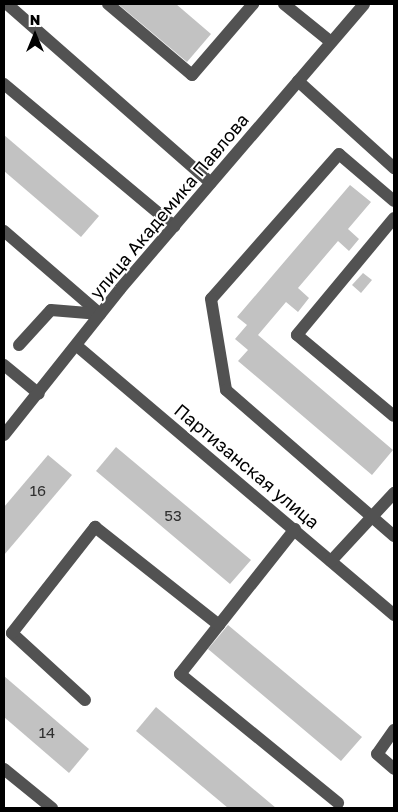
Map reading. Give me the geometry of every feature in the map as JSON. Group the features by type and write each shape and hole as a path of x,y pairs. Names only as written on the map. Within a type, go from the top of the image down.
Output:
{"street":[{"path":"7,4 211,184"},
{"path":"108,4 192,75 253,4"},
{"path":"284,4 331,42"},
{"name":"улица Академика Павлова","path":"4,435 39,394 100,314 364,4"},
{"path":"298,81 394,168"},
{"path":"4,84 174,226"},
{"path":"394,201 339,154 210,299 226,390 394,536"},
{"path":"394,218 297,336 394,416"},
{"path":"4,231 100,314"},
{"path":"19,344 51,310 100,314"},
{"name":"Партизанская улица","path":"77,346 295,529 394,615"},
{"path":"4,364 39,394"},
{"path":"332,561 362,524 374,519 394,493"},
{"path":"85,700 12,633 95,527 219,625"},
{"path":"295,529 180,674 338,804"},
{"path":"394,730 377,754 394,769"},
{"path":"4,769 52,808"}],"building":[{"path":"118,4 176,4 211,34 187,62"},
{"path":"4,135 99,216 81,237 4,171"},
{"path":"350,185 371,202 348,229 359,239 349,251 338,241 298,288 309,298 298,312 286,302 258,335 393,450 372,475 238,361 248,350 235,339 247,325 237,317"},
{"path":"363,273 372,280 361,293 352,285"},
{"path":"116,447 251,560 230,584 96,471"},
{"path":"48,455 72,475 4,555 4,507"},
{"path":"228,625 362,737 341,761 208,649"},
{"path":"4,676 89,749 69,773 4,717"},
{"path":"156,707 276,808 228,808 136,731"}]}
